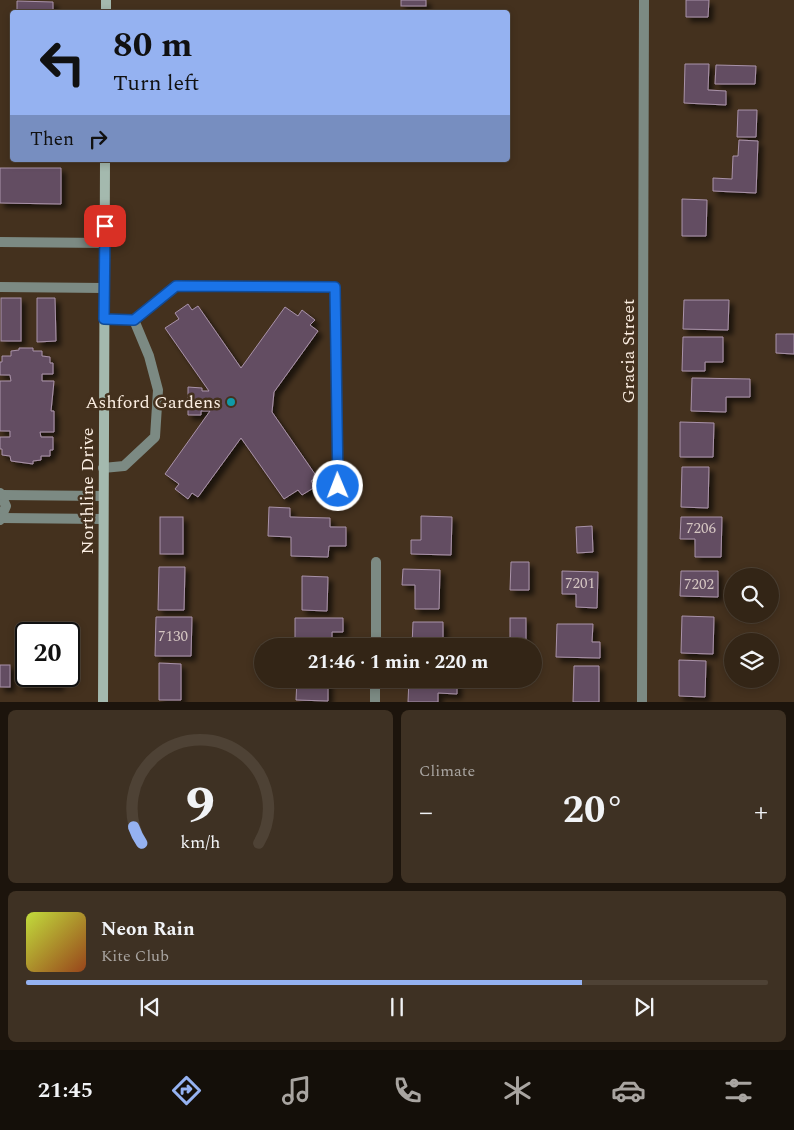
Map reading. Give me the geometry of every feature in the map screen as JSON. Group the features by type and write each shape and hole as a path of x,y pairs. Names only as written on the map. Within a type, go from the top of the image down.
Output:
{"street":[{"name":"Gracia Street","path":"642,702 644,0"},
{"name":"Northline Drive","path":"103,702 105,162"},
{"path":"0,242 104,243"},
{"path":"104,319 134,320 176,286 335,287 338,486"},
{"path":"0,287 104,288"},
{"path":"103,468 124,466 155,437 158,390 149,356 134,320"},
{"path":"103,496 1,494 6,506 1,519 103,519"},
{"path":"376,562 376,638"},
{"path":"375,688 375,702"}],"building":[{"path":"401,0 426,0 426,6 401,6"},
{"path":"686,0 709,0 708,17 686,17"},
{"path":"17,1 53,2 53,10 17,10"},
{"path":"685,64 709,64 708,90 726,91 726,105 684,103"},
{"path":"716,65 756,66 755,84 715,84"},
{"path":"738,110 757,110 756,137 737,137"},
{"path":"739,140 758,141 756,193 713,191 713,178 732,179 733,156 738,156"},
{"path":"0,168 61,168 61,204 0,203"},
{"path":"682,199 707,200 706,236 682,236"},
{"path":"1,298 21,298 21,341 1,341"},
{"path":"37,298 55,298 56,341 37,342"},
{"path":"684,300 729,300 728,330 683,329"},
{"name":"Ashford Gardens","path":"188,304 192,310 198,306 241,368 285,307 298,316 302,310 315,320 310,325 318,331 274,392 272,412 317,477 311,481 315,487 302,495 298,490 284,499 241,438 198,497 192,493 188,499 175,489 179,484 165,474 210,411 201,411 201,415 188,415 188,387 202,388 202,391 209,391 165,328 179,319 175,313"},
{"path":"776,334 794,334 794,354 776,353"},
{"path":"683,337 723,337 723,362 705,362 705,371 682,371"},
{"path":"19,348 33,348 33,351 42,351 42,356 50,357 50,363 53,363 53,374 42,374 42,381 54,381 51,411 54,411 54,432 40,432 41,437 53,437 53,450 50,450 50,456 41,456 41,460 33,461 33,464 11,461 10,456 2,455 2,449 0,449 0,437 10,437 10,431 0,431 0,381 11,381 10,375 0,375 0,362 2,362 2,356 11,356 11,351 19,350"},
{"path":"692,378 750,379 750,397 726,397 726,412 691,411"},
{"path":"680,422 714,423 713,457 680,457"},
{"path":"682,467 709,467 708,508 681,507"},
{"path":"269,507 290,508 290,517 330,518 330,527 346,527 346,546 329,546 328,557 291,556 291,537 268,536"},
{"path":"421,516 452,517 451,555 411,554 411,540 421,540"},
{"path":"160,517 183,517 183,554 160,554"},
{"path":"681,517 722,517 721,557 695,557 695,539 680,539"},
{"path":"592,526 593,552 577,553 576,527"},
{"path":"511,562 529,562 529,590 510,590"},
{"path":"159,567 185,567 184,610 158,610"},
{"path":"403,569 440,570 439,609 415,609 415,585 402,585"},
{"path":"562,571 598,572 597,608 576,607 576,594 562,594"},
{"path":"681,571 718,571 718,597 680,596"},
{"path":"302,576 328,577 327,611 302,610"},
{"path":"682,616 714,617 713,654 681,653"},
{"path":"156,617 192,617 191,656 155,656"},
{"path":"295,618 343,618 343,632 332,632 332,638 295,638"},
{"path":"510,618 526,618 526,638 510,638"},
{"path":"413,622 443,622 443,638 412,638"},
{"path":"557,624 593,624 592,642 600,642 600,658 556,657"},
{"path":"679,660 706,661 705,697 679,696"},
{"path":"159,663 181,664 181,700 159,700"},
{"path":"0,665 10,665 10,687 0,687"},
{"path":"574,666 599,666 599,702 573,702"},
{"path":"297,688 328,688 328,701 296,700"},
{"path":"409,688 457,688 457,694 438,693 438,702 408,702"}],"place":[{"name":"Ashford Gardens","path":"231,402"}],"route":[{"path":"105,226 104,319 134,320 176,286 335,287 338,486"}]}
